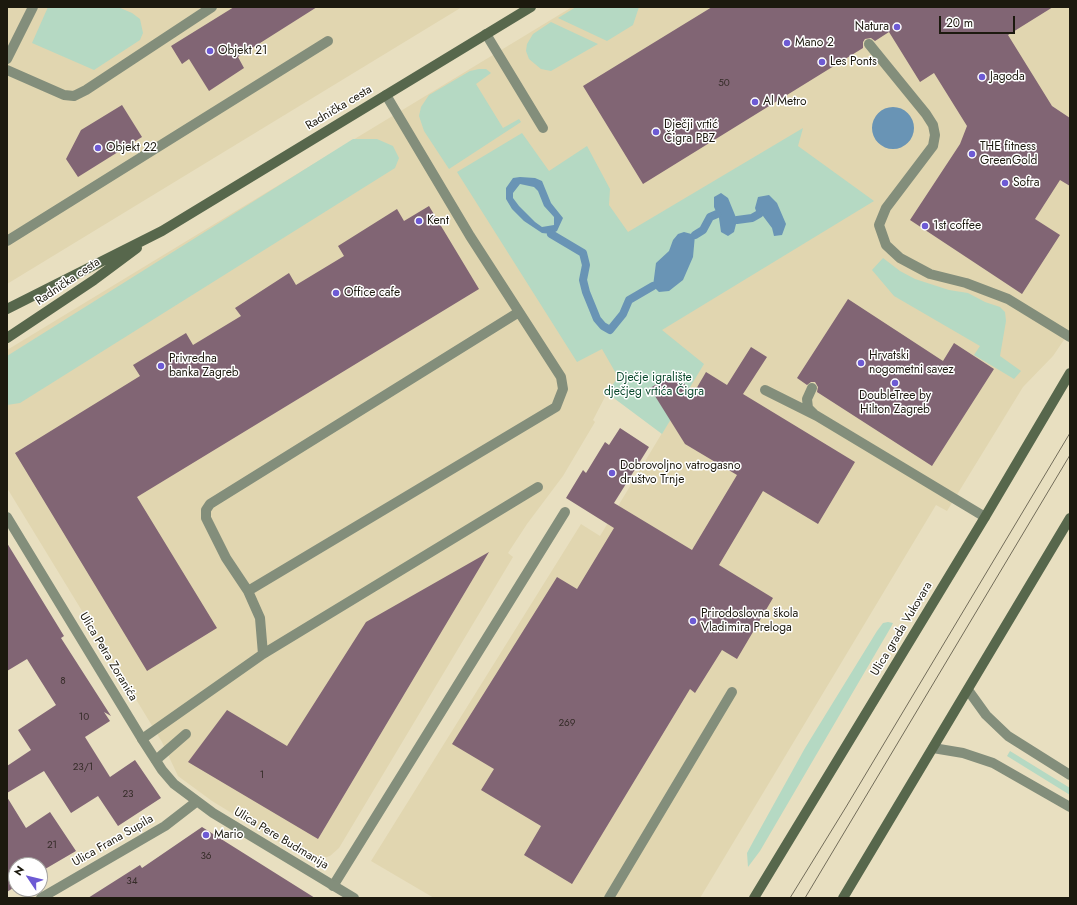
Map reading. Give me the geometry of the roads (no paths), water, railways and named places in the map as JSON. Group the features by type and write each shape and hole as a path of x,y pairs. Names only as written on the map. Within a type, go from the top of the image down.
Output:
{"main road":[{"name":"Radnička cesta","path":"7,338 94,280 162,231 531,7"},
{"name":"Radnička cesta","path":"7,309 162,231"},
{"name":"Ulica grada Vukovara","path":"754,898 985,517 1070,373"},
{"path":"843,898 1070,518"}],"street":[{"path":"7,59 33,7"},
{"path":"7,70 64,95 74,96 86,90 212,7"},
{"path":"486,34 543,128"},
{"path":"7,241 328,40"},
{"path":"870,44 926,114 933,125 935,135 932,146 886,208 879,225 886,244 900,258 930,274 966,283 1008,299 1070,337"},
{"path":"248,591 556,407 563,389 561,377 470,236 386,95"},
{"path":"263,654 260,618 248,591 226,558 206,518 206,510 210,504 519,312"},
{"path":"812,388 807,399 808,408 817,416"},
{"path":"765,390 817,416 985,517"},
{"path":"142,739 263,654 538,487"},
{"path":"333,886 565,512"},
{"name":"Ulica Petra Zoranića","path":"7,517 142,739 174,784 196,802"},
{"path":"968,690 986,715 1008,736 1070,775"},
{"path":"610,898 732,692"},
{"path":"156,760 186,734"},
{"path":"933,748 963,752 993,762 1070,807"},
{"name":"Ulica Pere Budmanija","path":"196,802 354,898"},
{"name":"Ulica Frana Supila","path":"41,898 165,826 196,802"}],"water":[{"path":"893,107 908,113 914,128 908,143 893,149 878,143 872,128 878,113"},
{"path":"513,178 535,178 542,181 551,203 563,218 557,231 551,234 542,233 524,221 512,209 506,199 506,188","holes":["520,184 534,187 538,191 544,206 554,217 554,225 542,227 535,222 513,198 513,193"]},
{"path":"721,193 728,198 737,220 734,232 728,236 721,232 719,218 714,207 714,197"},
{"path":"769,195 777,203 786,224 782,235 774,236 772,228 763,216 757,214 755,208 758,197"},
{"path":"684,232 695,235 693,257 683,280 669,291 659,292 653,286 656,263 669,251 673,240 678,234"}],"waterway":[{"path":"695,235 703,230 710,217 717,214"},
{"path":"737,220 752,218 759,214"},
{"path":"551,234 583,253 586,265 583,280 586,292 597,319 603,326 610,330 623,314 629,300 653,286"}],"tram line":[{"path":"790,898 1070,433"},
{"path":"805,898 1070,455"}],"place":[{"name":"Natura","path":"897,27"},
{"name":"Mano 2","path":"787,43"},
{"name":"Objekt 21","path":"210,51"},
{"name":"Les Ponts","path":"822,62"},
{"name":"Jagoda","path":"982,77"},
{"name":"Al Metro","path":"755,102"},
{"name":"Dječji vrtić Čigra PBZ","path":"656,132"},
{"name":"Objekt 22","path":"98,148"},
{"name":"THE fitness GreenGold","path":"972,154"},
{"name":"Sofra","path":"1005,183"},
{"name":"Kent","path":"419,221"},
{"name":"1st coffee","path":"925,226"},
{"name":"Office cafe","path":"336,293"},
{"name":"Hrvatski nogometni savez","path":"861,363"},
{"name":"Privredna banka Zagreb","path":"161,366"},
{"name":"DoubleTree by Hilton Zagreb","path":"895,383"},
{"name":"Dobrovoljno vatrogasno društvo Trnje","path":"612,473"},
{"name":"Prirodoslovna škola Vladimira Preloga","path":"693,621"},
{"name":"Mario","path":"206,835"}],"park label":[{"name":"Dječje igralište dječjeg vrtića Čigra","path":"654,385"}]}
